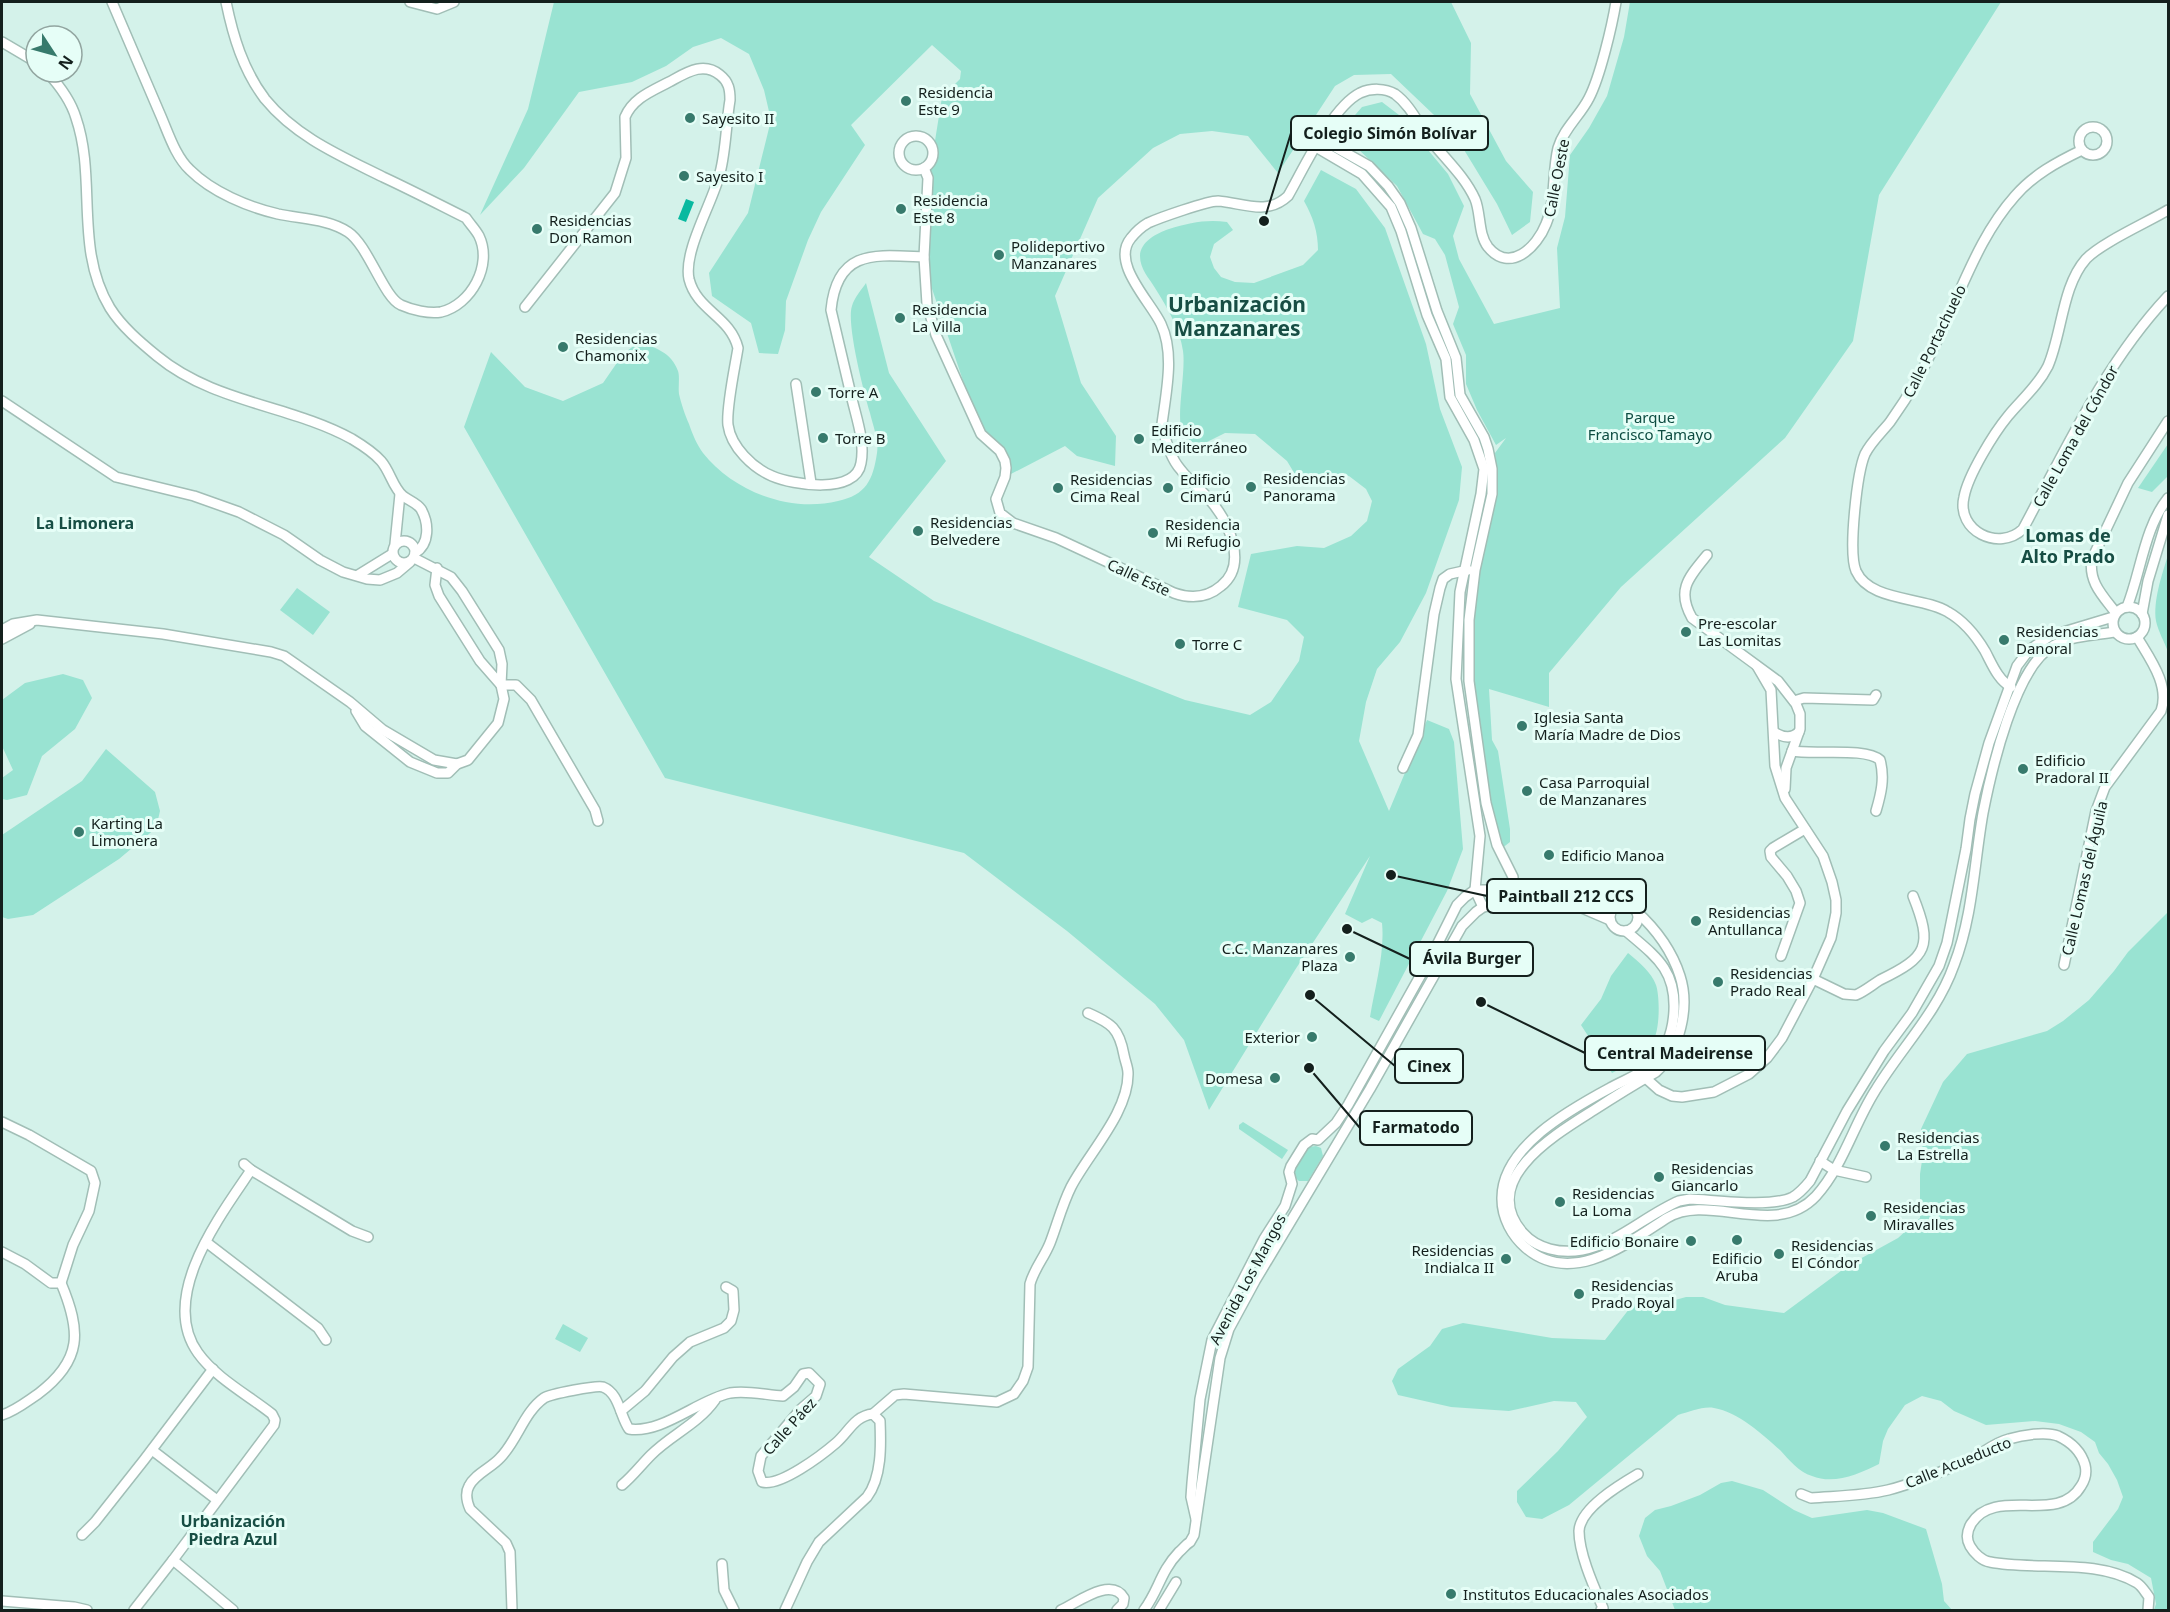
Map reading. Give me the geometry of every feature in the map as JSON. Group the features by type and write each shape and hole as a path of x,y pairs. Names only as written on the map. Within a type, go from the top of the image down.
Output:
{"street":[{"path":"112,2 174,145 187,168 206,185 277,214 330,224 350,233 398,304 418,311 440,312 467,297 483,270 479,237 466,218 323,148 293,126 266,99 247,69 233,35 226,2"},
{"path":"410,2 437,9 454,2"},
{"name":"Calle Oeste","path":"1319,143 1335,115 1352,98 1371,89 1393,93 1409,108 1430,140 1464,180 1476,201 1484,239 1489,247 1504,256 1520,256 1535,244 1546,224 1551,210 1558,148 1563,135 1580,113 1594,89 1616,2"},
{"path":"2,42 24,55"},
{"path":"525,307 615,193 626,158 625,117 628,109 645,95 690,71 704,68 718,73 730,89 720,173 688,263 689,280 700,301 726,324 736,338 738,348 728,425 736,445 747,459 770,475 783,479 840,484 854,477 861,465 862,441 831,310 838,282 852,264 864,257 924,257"},
{"path":"2,401 116,477 194,496 239,512 284,535 343,572 367,579 386,578 398,573 427,541 425,521 420,507 400,494 381,461 353,440 292,416 229,396 196,381 158,357 124,326 102,291 89,247 84,149 76,115 58,84"},
{"path":"1319,143 1339,154 1368,179 1387,200 1395,216 1427,315 1444,353 1450,397 1474,440 1484,469 1481,494 1464,569 1458,621 1456,680 1480,836 1475,890 1483,908 1513,896 1529,895 1583,898 1617,905 1630,904 1659,934 1681,978 1683,1008 1678,1038 1662,1066 1571,1109 1524,1149 1507,1173 1502,1194 1502,1208 1506,1221 1511,1232 1525,1247 1542,1258 1573,1263 1594,1259 1637,1239 1670,1216 1687,1210 1746,1215 1788,1212 1802,1207 1815,1197 1834,1170 1873,1094 1928,1016 1954,967 1969,913 1984,811 2003,734 2019,690 2033,664 2054,645 2115,632"},
{"name":"Calle Este","path":"924,168 928,178 924,257 927,304 933,327 981,434 1000,451 1005,461 1005,477 996,499 1004,518 1174,593 1188,597 1204,596 1224,585 1230,576 1234,561 1234,545 1218,510 1181,471 1167,443 1162,424 1168,343 1156,314 1130,274 1125,257 1127,243 1147,224 1212,202 1263,208 1276,205 1288,196 1319,143"},
{"name":"Calle Portachuelo","path":"2008,687 1998,675 1976,638 1951,613 1928,603 1884,594 1860,577 1854,559 1858,483 1866,452 1905,402 1992,226 2016,195 2037,175 2082,150"},
{"path":"1339,154 1359,159 1376,172 1400,202 1411,228 1437,312 1454,351 1460,395 1484,437 1492,469 1492,494 1475,570 1467,642 1472,715 1488,814 1497,845 1513,877 1513,896"},
{"name":"Calle Loma del Cóndor","path":"2169,210 2099,248 2084,261 2069,292 2047,367 2031,391 2008,415 1996,432 1968,484 1963,507 1965,518 1976,532 1984,537 2002,540 2016,536 2023,530 2067,444 2107,378 2143,325 2169,296"},
{"path":"796,384 811,483"},
{"path":"2115,615 2094,583 2092,559 2128,483 2169,421"},
{"path":"350,702 365,726 410,762 437,773 448,773 458,764 468,760 498,723 504,699 499,650 462,591 451,577 413,557 399,563 394,549 400,494"},
{"path":"1475,890 1582,908 1610,920 1616,929 1626,931 1656,956 1664,966 1670,978 1674,1001 1671,1032 1665,1048 1656,1060 1642,1075 1555,1134 1524,1163 1510,1188 1509,1198 1516,1224 1529,1239 1553,1250 1582,1250 1618,1235 1679,1201 1690,1199 1756,1202 1784,1200 1802,1191 1810,1181 1847,1111 1884,1051 1912,1013 1939,966 1947,943 1975,794 2008,687 2023,657 2038,642 2049,636 2115,615 2127,607 2153,524 2169,498"},
{"path":"2115,615 2112,622 2115,632 2122,639 2137,637 2145,627 2142,614 2148,581 2169,515"},
{"path":"358,575 394,549 401,541 413,546 413,557"},
{"path":"1707,555 1694,570 1687,583 1684,599 1692,618 1778,681 1794,701 1800,714 1799,732 1786,768 1785,798"},
{"path":"437,568 435,585 439,596 480,661 501,686"},
{"path":"1403,768 1418,735 1434,614 1443,579 1464,569 1475,570"},
{"path":"2127,607 2136,609 2142,614"},
{"path":"2,630 13,624 37,620 163,634 271,652 284,656 350,702 383,730 434,760 458,764"},
{"path":"2,639 37,620"},
{"name":"Calle Lomas del Águila","path":"2064,965 2096,811 2105,787 2161,711 2164,702 2162,684 2137,637"},
{"path":"1642,1075 1659,1090 1672,1096 1682,1097 1714,1092 1741,1079 1757,1068 1782,1038 1813,979 1831,938 1836,900 1823,856 1785,798 1775,766 1771,715 1773,699 1768,684 1757,666"},
{"path":"501,686 516,685 531,700 595,810 598,821"},
{"path":"2008,687 2019,690"},
{"path":"1773,699 1782,694 1794,701 1804,698 1874,700 1876,695"},
{"path":"1774,732 1786,737 1793,737 1799,732"},
{"path":"1792,751 1808,754 1864,753 1876,756 1880,760 1882,778 1882,792 1876,811"},
{"path":"1781,956 1800,903 1796,891 1771,857 1770,851 1805,829"},
{"name":"Avenida Los Mangos","path":"1197,1524 1191,1497 1192,1483 1200,1399 1212,1340 1259,1248 1285,1206 1291,1189 1291,1167 1304,1145 1312,1139 1318,1140 1336,1123 1348,1105 1433,953 1457,905 1475,890"},
{"path":"1813,979 1845,994 1856,995 1915,961 1924,946 1924,928 1913,896"},
{"path":"1610,920 1610,913 1617,905"},
{"name":"Avenida Los Mangos","path":"1144,1611 1166,1567 1190,1542 1197,1524 1217,1374 1223,1344 1238,1311 1370,1089 1451,943 1469,918 1483,908"},
{"path":"1626,931 1631,929 1637,921 1636,911"},
{"path":"785,1611 807,1562 819,1542 873,1490 878,1474 880,1420 873,1414 895,1395 904,1394 997,1402 1014,1394 1023,1381 1028,1367 1030,1284 1033,1273 1050,1244 1071,1188 1115,1115 1124,1095 1128,1074 1117,1033 1108,1022 1088,1013"},
{"path":"2,1122 92,1171 95,1183 89,1211 73,1245 61,1283 75,1325 75,1345 69,1362 49,1386 20,1407 2,1415"},
{"path":"1318,1140 1329,1150 1334,1149"},
{"path":"1820,1161 1834,1170 1866,1177"},
{"path":"134,1611 274,1425 275,1420 272,1414 213,1369 191,1343 186,1330 184,1314 190,1279 206,1242 248,1167 352,1230 368,1236"},
{"path":"1292,1178 1302,1188 1311,1187"},
{"path":"206,1242 318,1328 326,1340"},
{"path":"2,1252 25,1264 51,1283 61,1283"},
{"path":"512,1611 510,1552 506,1543 470,1509 467,1502 468,1487 501,1458 534,1408 543,1399 596,1385 605,1387 611,1392 621,1411 645,1391 673,1357 690,1342 724,1328 731,1321 734,1310 733,1291 726,1287"},
{"path":"82,1535 152,1450 213,1369"},
{"name":"Calle Páez","path":"621,1411 622,1420 628,1429 653,1427 731,1393 783,1396 794,1387 803,1374 809,1373 820,1384 816,1395 761,1456 758,1464 759,1477 762,1482 768,1484 781,1480 838,1441 862,1416 873,1414"},
{"path":"622,1485 652,1454 705,1413 717,1398"},
{"name":"Calle Acueducto","path":"1801,1494 1811,1498 1887,1490 1972,1458 2008,1439 2053,1434 2074,1446 2080,1455 2085,1466 2085,1478 2079,1489 2072,1498 2059,1504 2008,1506 1995,1508 1983,1514 1973,1521 1969,1529 1967,1540 1971,1549 1988,1562 2104,1571 2126,1578 2139,1584 2149,1596 2148,1611"},
{"path":"152,1450 217,1500"},
{"path":"1601,1611 1603,1608 1587,1568 1579,1530 1593,1506 1610,1491 1638,1474"},
{"path":"173,1560 233,1611"},
{"path":"722,1564 724,1590 734,1611"},
{"path":"1159,1611 1176,1582"},
{"path":"1061,1611 1101,1590 1111,1588 1121,1592 1124,1598 1123,1604 1117,1611"},
{"path":"2,1601 74,1607 87,1611"}],"green space":[{"path":"554,2 1451,2 1471,43 1470,94 1506,161 1533,192 1530,222 1512,235 1497,204 1455,135 1391,74 1354,75 1335,86 1278,173 1248,136 1212,131 1180,134 1153,148 1098,198 1055,296 1081,383 1116,436 1115,466 1077,456 1065,446 1009,475 1000,451 981,434 925,268 930,172 942,97 960,79 961,71 932,45 851,125 865,145 821,212 808,240 786,301 785,330 778,354 759,353 751,323 712,296 709,273 748,213 771,120 764,90 749,54 721,38 693,47 666,66 632,82 579,92 524,168 480,215 528,109"},
{"name":"Parque Francisco Tamayo","path":"1630,2 2001,2 1879,195 1853,341 1785,438 1621,587 1549,673 1549,707 1489,689 1492,740 1498,751 1510,829 1510,842 1501,849 1491,843 1475,747 1469,610 1496,468 1495,453 1506,438 1496,445 1466,384 1466,355 1453,324 1459,307 1445,255 1435,239 1423,234 1397,186 1357,148 1342,130 1362,107 1382,102 1399,115 1448,174 1464,206 1453,236 1459,259 1494,324 1560,308 1557,248 1565,217 1570,155 1607,96 1624,37"},
{"path":"1321,170 1356,189 1385,228 1426,344 1440,409 1462,467 1459,500 1426,593 1400,642 1377,669 1366,702 1359,741 1389,811 1427,720 1449,729 1454,742 1463,849 1447,891 1379,1021 1370,1017 1381,958 1382,923 1372,918 1362,923 1345,914 1370,856 1295,970 1209,1110 1184,1040 1155,1004 1067,931 964,853 665,778 464,427 491,352 525,387 563,401 603,383 623,354 639,342 651,346 671,359 679,373 680,398 695,439 703,453 730,478 763,496 782,501 819,504 848,498 866,485 873,471 877,453 876,438 851,327 852,306 866,283 889,373 946,461 869,557 934,601 1185,700 1250,715 1271,702 1299,661 1304,637 1287,620 1238,607 1251,554 1297,546 1324,548 1351,536 1367,521 1372,501 1366,489 1349,476 1321,474 1299,481 1287,461 1255,434 1225,433 1197,447 1187,437 1180,424 1184,360 1181,343 1168,310 1143,269 1140,256 1146,242 1164,231 1198,222 1219,221 1227,222 1233,230 1214,244 1210,257 1221,277 1235,282 1254,283 1303,265 1318,250 1314,225 1304,201"},
{"path":"2168,444 2168,476 2152,492 2138,488"},
{"path":"2168,555 2168,652 2157,625 2155,613"},
{"path":"297,588 330,612 313,635 280,610"},
{"path":"63,674 83,680 92,698 75,729 42,756 27,795 2,799 2,778 13,770 2,746 2,700 25,683"},
{"name":"Karting La Limonera","path":"106,749 155,792 160,811 156,828 119,859 33,915 8,919 2,917 2,835 82,781"},
{"path":"2168,912 2168,1610 2154,1610 2156,1604 2151,1578 2128,1564 2093,1552 2093,1542 2118,1509 2123,1497 2117,1480 2099,1453 2095,1442 2081,1432 2059,1424 2035,1421 1986,1425 1954,1411 1941,1401 1922,1396 1905,1405 1888,1429 1883,1441 1879,1464 1855,1475 1829,1479 1803,1472 1765,1437 1732,1414 1714,1408 1701,1409 1678,1415 1569,1505 1542,1519 1526,1517 1517,1502 1517,1491 1558,1451 1587,1417 1576,1402 1554,1401 1509,1411 1451,1407 1398,1395 1392,1381 1398,1369 1430,1346 1442,1329 1463,1323 1552,1338 1605,1340 1633,1304 1703,1297 1725,1305 1784,1313 1849,1265 1898,1238 1920,1218 1920,1174 1923,1154 1921,1129 1943,1082 1967,1054 2047,1031 2063,1021 2089,1000 2128,952"},
{"path":"1628,953 1651,976 1656,985 1658,1022 1653,1041 1645,1052 1612,1073 1581,1025 1601,999 1611,976"},
{"path":"1243,1122 1288,1150 1282,1159 1239,1129 1239,1125"},
{"path":"1308,1147 1321,1148 1323,1156 1308,1181 1299,1181 1292,1175 1292,1172"},
{"path":"563,1324 588,1338 580,1352 555,1339"},
{"path":"1732,1481 1763,1490 1794,1510 1812,1518 1867,1510 1883,1513 1926,1529 1942,1584 1944,1601 1952,1610 1675,1610 1660,1571 1647,1556 1639,1536 1645,1518 1655,1510 1700,1495 1721,1483"}],"shaded area":[{"path":"686,199 694,202 686,222 678,219"}],"place":[{"name":"Residencia Este 9","path":"906,101"},
{"name":"Sayesito II","path":"690,118"},
{"name":"Sayesito I","path":"684,176"},
{"name":"Residencia Este 8","path":"901,209"},
{"name":"Colegio Simón Bolívar","path":"1264,221"},
{"name":"Residencias Don Ramon","path":"537,229"},
{"name":"Polideportivo Manzanares","path":"999,255"},
{"name":"Residencia La Villa","path":"900,318"},
{"name":"Residencias Chamonix","path":"563,347"},
{"name":"Torre A","path":"816,392"},
{"name":"Torre B","path":"823,438"},
{"name":"Edificio Mediterráneo","path":"1139,439"},
{"name":"Residencias Panorama","path":"1251,487"},
{"name":"Residencias Cima Real","path":"1058,488"},
{"name":"Edificio Cimarú","path":"1168,488"},
{"name":"Residencias Belvedere","path":"918,531"},
{"name":"Residencia Mi Refugio","path":"1153,533"},
{"name":"Pre-escolar Las Lomitas","path":"1686,632"},
{"name":"Residencias Danoral","path":"2004,640"},
{"name":"Torre C","path":"1180,644"},
{"name":"Iglesia Santa María Madre de Dios","path":"1522,726"},
{"name":"Edificio Pradoral II","path":"2023,769"},
{"name":"Casa Parroquial de Manzanares","path":"1527,791"},
{"name":"Karting La Limonera","path":"79,832"},
{"name":"Edificio Manoa","path":"1549,855"},
{"name":"Paintball 212 CCS","path":"1391,875"},
{"name":"Residencias Antullanca","path":"1696,921"},
{"name":"Ávila Burger","path":"1347,929"},
{"name":"C.C. Manzanares Plaza","path":"1350,957"},
{"name":"Residencias Prado Real","path":"1718,982"},
{"name":"Cinex","path":"1310,995"},
{"name":"Central Madeirense","path":"1481,1002"},
{"name":"Exterior","path":"1312,1037"},
{"name":"Farmatodo","path":"1309,1068"},
{"name":"Domesa","path":"1275,1078"},
{"name":"Residencias La Estrella","path":"1885,1146"},
{"name":"Residencias Giancarlo","path":"1659,1177"},
{"name":"Residencias La Loma","path":"1560,1202"},
{"name":"Residencias Miravalles","path":"1871,1216"},
{"name":"Edificio Aruba","path":"1737,1240"},
{"name":"Edificio Bonaire","path":"1691,1241"},
{"name":"Residencias El Cóndor","path":"1779,1254"},
{"name":"Residencias Indialca II","path":"1506,1259"},
{"name":"Residencias Prado Royal","path":"1579,1294"},
{"name":"Institutos Educacionales Asociados","path":"1451,1594"}],"district":[{"name":"Urbanización Manzanares","path":"1237,316"},
{"name":"La Limonera","path":"85,523"},
{"name":"Lomas de Alto Prado","path":"2068,545"},
{"name":"Urbanización Piedra Azul","path":"233,1530"}]}
